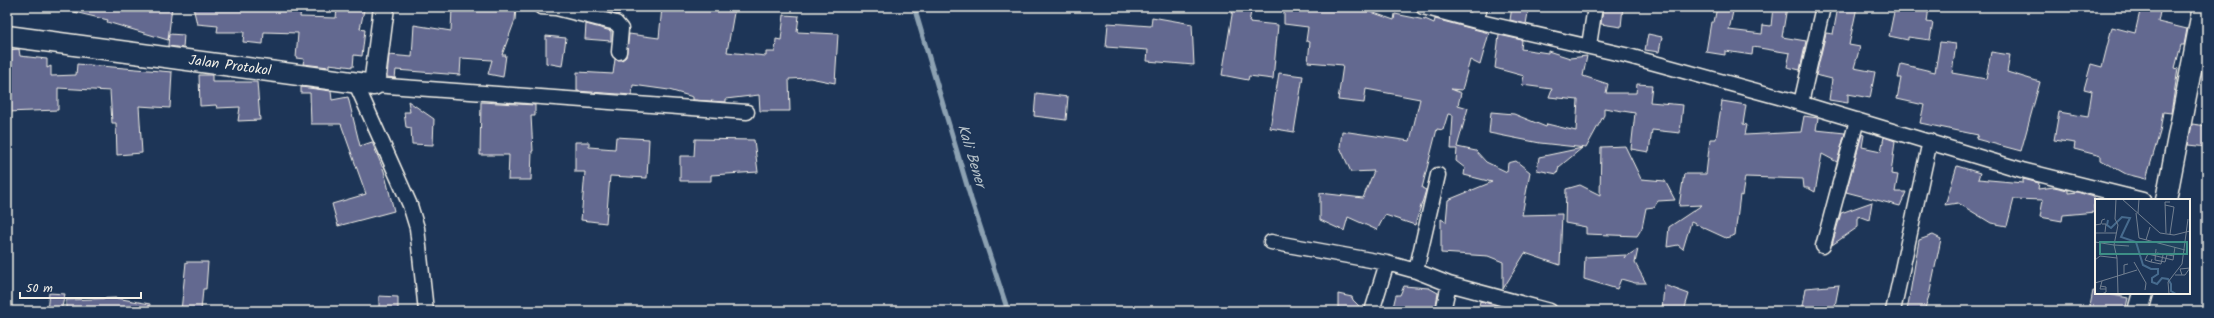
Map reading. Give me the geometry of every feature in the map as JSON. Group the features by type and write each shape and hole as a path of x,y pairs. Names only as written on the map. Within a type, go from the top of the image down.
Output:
{"street":[{"path":"384,7 365,84 410,205 419,245 426,311"},
{"path":"541,7 610,21 619,25 620,52"},
{"path":"1423,7 1476,21 1589,45 1802,103 2022,170 2139,199"},
{"path":"1476,21 1480,7"},
{"path":"1589,45 1595,7"},
{"path":"1802,103 1823,7"},
{"path":"2166,199 2203,7"},
{"name":"Jalan Protokol","path":"7,36 365,84"},
{"path":"365,84 747,112"},
{"path":"1823,246 1857,120"},
{"path":"1893,311 1930,141"},
{"path":"1416,271 1438,175"},
{"path":"1271,242 1387,263 1416,271 1449,284 1550,311"},
{"path":"1372,311 1387,263"},
{"path":"1443,311 1449,284"},
{"path":"2138,311 2142,294"}],"building":[{"path":"75,7 172,7 168,40 107,22 108,20 74,12"},
{"path":"193,7 301,7 300,17 336,18 337,8 364,10 360,29 365,30 362,56 354,55 353,67 329,64 329,67 303,64 304,59 296,58 298,33 264,32 263,44 243,42 244,32 217,32 218,26 197,24"},
{"path":"452,7 516,7 515,20 502,55 506,55 503,77 488,74 492,60 461,58 460,75 396,70 395,78 387,77 389,55 412,57 414,25 451,31"},
{"path":"588,7 620,7 619,15"},
{"path":"662,7 735,7 727,52 766,56 766,52 775,52 776,39 781,40 784,15 799,16 797,32 838,34 835,83 810,78 789,79 790,111 760,111 759,95 726,99 726,102 693,100 693,97 669,90 633,85 632,95 577,91 577,72 613,74 615,59 622,60 626,57 629,34 659,38"},
{"path":"1284,7 1357,7 1394,20 1395,14 1425,19 1434,23 1435,19 1489,33 1480,65 1470,60 1462,90 1451,89 1461,93 1458,105 1468,108 1457,147 1476,151 1486,162 1507,172 1508,163 1516,161 1530,172 1522,215 1562,214 1560,265 1525,253 1503,289 1503,262 1488,256 1441,253 1441,219 1446,222 1448,200 1492,182 1464,175 1465,168 1456,161 1457,149 1451,149 1453,115 1448,114 1443,130 1437,129 1422,188 1426,190 1415,225 1385,215 1377,230 1348,217 1344,231 1320,220 1320,193 1363,198 1374,171 1351,172 1340,147 1342,131 1410,141 1420,99 1366,89 1364,103 1338,100 1343,65 1308,62 1310,42 1306,41 1308,27 1284,24"},
{"path":"1512,7 1529,7 1526,24 1510,20"},
{"path":"1603,7 1623,7 1621,27 1601,24"},
{"path":"1717,7 1734,7 1729,30 1762,34 1763,25 1771,26 1773,7 1787,7 1782,37 1806,41 1800,70 1787,67 1790,53 1753,47 1752,55 1725,51 1725,55 1706,52 1711,22 1714,22"},
{"path":"1838,7 1857,7 1849,45 1860,47 1854,68 1875,72 1870,98 1848,94 1848,103 1829,100 1832,79 1816,75 1826,33 1833,34"},
{"path":"1895,7 1929,7 1927,22 1933,23 1930,40 1908,37 1908,40 1889,36"},
{"path":"2141,7 2161,7 2158,22 2187,29 2184,45 2181,45 2175,68 2178,69 2171,113 2163,112 2160,132 2146,179 2126,174 2101,160 2101,156 2074,149 2075,143 2054,140 2059,112 2088,117 2092,91 2084,89 2091,64 2102,67 2112,27 2135,33"},
{"path":"1233,9 1251,12 1249,22 1278,25 1273,79 1249,76 1248,80 1222,75"},
{"path":"1152,17 1192,24 1194,65 1147,61 1148,50 1106,47 1108,23 1151,26"},
{"path":"586,24 611,31 611,41 585,39"},
{"path":"169,34 184,35 183,48 168,46"},
{"path":"1648,34 1662,37 1659,52 1645,50"},
{"path":"1499,35 1522,40 1521,49 1548,53 1548,51 1570,58 1587,56 1583,76 1608,84 1606,93 1636,93 1637,84 1652,85 1650,102 1683,105 1680,133 1652,130 1649,152 1631,149 1635,113 1604,108 1604,115 1586,148 1540,143 1489,133 1491,112 1514,114 1546,127 1547,124 1576,131 1578,100 1549,97 1552,89 1522,85 1524,76 1495,68"},
{"path":"546,36 566,38 562,66 546,63"},
{"path":"1940,42 1956,44 1952,73 1986,79 1991,52 2010,55 2007,72 2040,82 2021,151 1976,139 1978,135 1920,123 1924,105 1897,99 1901,78 1898,78 1901,64 1935,72"},
{"path":"19,49 20,56 47,59 47,68 51,66 51,76 76,75 77,64 172,72 170,108 139,106 142,153 117,155 116,123 112,123 110,91 58,88 58,110 7,112 7,50"},
{"path":"1279,73 1303,76 1294,132 1270,128"},
{"path":"199,75 212,75 212,82 257,82 260,120 238,121 240,107 217,108 216,105 200,106"},
{"path":"301,87 331,91 332,100 348,97 360,146 372,142 384,171 394,211 338,226 332,204 366,194 341,124 311,124 310,93 301,93"},
{"path":"1036,93 1068,97 1066,120 1034,116"},
{"path":"408,101 434,119 433,145 412,144 411,128 406,127 404,112 410,112"},
{"path":"1722,101 1746,105 1743,124 1747,125 1745,135 1801,132 1804,116 1818,118 1816,130 1845,133 1837,162 1822,154 1815,192 1808,188 1804,188 1803,179 1745,177 1742,196 1740,195 1735,235 1726,238 1691,222 1683,249 1678,245 1667,247 1669,227 1702,205 1679,206 1684,174 1706,174 1710,139 1716,139"},
{"path":"481,102 535,105 535,116 531,116 533,151 531,180 508,180 509,155 480,155"},
{"path":"2192,124 2207,126 2207,147 2188,145"},
{"path":"1862,134 1864,135 1862,147 1881,151 1884,137 1895,141 1891,174 1898,175 1895,192 1906,192 1900,206 1846,192"},
{"path":"616,137 649,139 647,178 610,176 606,223 581,220 585,172 575,172 575,142 589,142 589,147 615,149"},
{"path":"695,139 754,140 758,172 711,175 711,181 680,181 680,156 694,156"},
{"path":"1625,146 1641,179 1665,181 1675,200 1658,201 1654,207 1646,208 1642,228 1637,236 1586,234 1586,227 1565,223 1566,189 1580,185 1600,195 1601,147"},
{"path":"1582,148 1559,167 1557,174 1537,170 1539,157"},
{"path":"1957,166 1980,173 1978,179 2023,183 2023,179 2039,183 2038,189 2054,187 2068,190 2068,193 2077,192 2094,197 2095,212 2063,215 2062,221 2040,217 2043,200 2014,199 2007,226 1991,223 1958,203 1945,205"},
{"path":"1872,202 1869,220 1858,216 1858,227 1832,245 1841,213"},
{"path":"1933,235 1941,239 1929,296 1924,311 1907,311 1919,240"},
{"path":"1638,249 1635,263 1646,283 1635,283 1621,279 1617,289 1584,279 1585,257 1626,255 1624,258"},
{"path":"186,262 208,262 206,289 203,289 201,311 181,311"},
{"path":"1664,285 1689,294 1684,311 1662,311"},
{"path":"1839,285 1834,311 1802,311 1806,288"},
{"path":"1404,286 1429,288 1438,293 1435,311 1392,311 1396,295 1400,295"},
{"path":"2093,291 2095,291 2095,294 2108,294 2128,298 2125,311 2089,311"},
{"path":"49,293 65,294 61,311 47,311"},
{"path":"1338,294 1352,297 1364,311 1338,311"},
{"path":"379,296 398,297 398,311 379,311"},
{"path":"116,298 150,304 150,311 66,311 66,300"},
{"path":"1480,301 1516,311 1478,311"}],"waterway":[{"name":"Kali Bener","path":"914,7 971,199 1008,311"}]}
